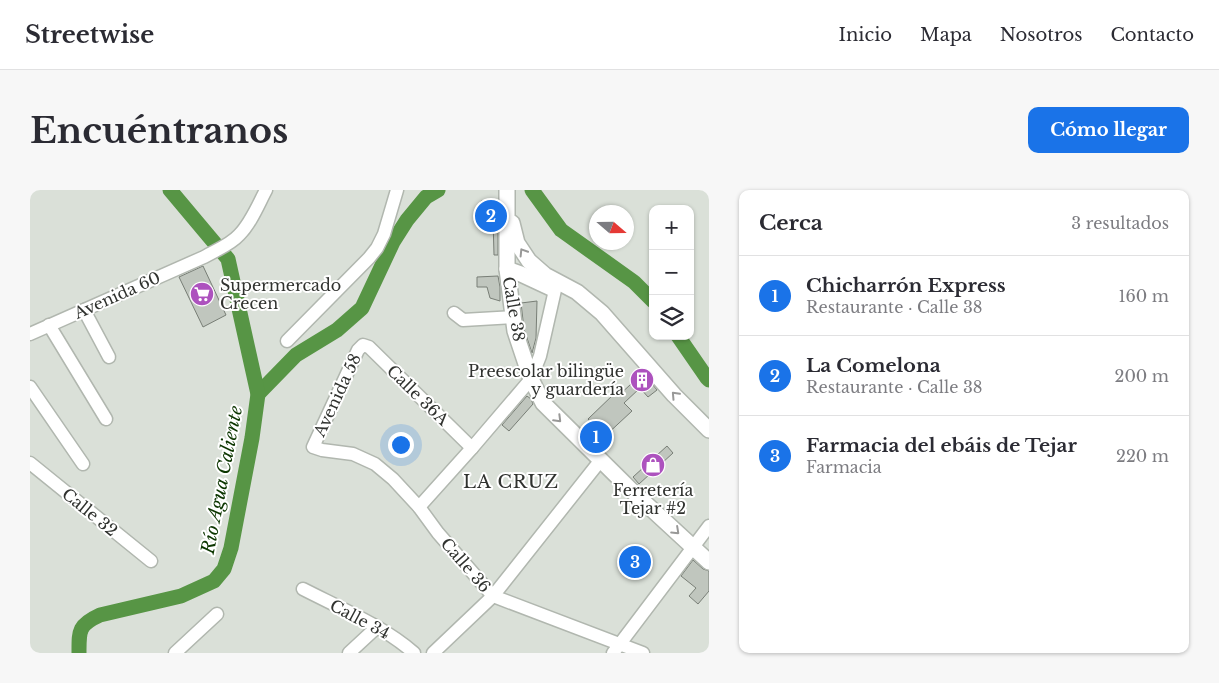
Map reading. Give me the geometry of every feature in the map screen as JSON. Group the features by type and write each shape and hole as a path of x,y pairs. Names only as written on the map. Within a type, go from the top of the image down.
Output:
{"main road":[{"name":"Calle 38","path":"507,190 507,269 515,330 531,379 542,403 600,461 709,562"},
{"path":"507,190 513,231 517,243 529,261 545,275 577,292 602,313 674,395 709,430"},
{"path":"507,269 602,313"}],"street":[{"name":"Avenida 60","path":"30,334 229,244 239,235 248,222 266,190"},
{"path":"287,341 377,248 384,234 397,190"},
{"path":"420,508 531,379 540,356 555,290"},
{"path":"84,310 109,357"},
{"path":"454,313 463,320 513,317"},
{"path":"49,326 106,419"},
{"name":"Avenida 58","path":"313,447 358,350 363,345"},
{"name":"Calle 36A","path":"363,345 368,347 472,448"},
{"path":"30,387 83,464"},
{"name":"Calle 36","path":"313,447 353,454 375,464 393,479 420,508 438,533 493,596 616,648 643,653"},
{"path":"433,653 493,596 600,461"},
{"name":"Calle 32","path":"30,463 151,561"},
{"path":"616,648 709,526"},
{"name":"Calle 34","path":"303,589 377,627 400,641 414,653"},
{"path":"176,653 216,614"},
{"path":"348,653 377,627"}],"building":[{"path":"481,201 498,201 498,255 494,255 493,219 482,219"},
{"name":"Supermercado Crecen","path":"203,266 226,315 203,327 179,277"},
{"path":"498,276 500,301 490,298 487,287 477,287 477,277"},
{"path":"537,301 536,338 532,353 524,329 521,303"},
{"path":"643,373 657,390 648,397 640,388 624,403 632,411 604,437 588,419 615,393 618,396"},
{"path":"527,396 533,404 509,431 502,425"},
{"name":"Ferretería Tejar #2","path":"667,446 673,453 639,484 633,477"},
{"path":"693,560 703,569 709,571 709,591 698,604 689,596 696,588 681,576"}],"waterway":[{"name":"Río Agua Caliente","path":"79,653 81,630 87,622 100,615 181,596 214,581 224,569 231,548 252,438 258,394 228,259 170,190"},
{"path":"258,394 296,355 337,330 362,308 393,242 407,220 426,197 438,190"},
{"path":"532,190 561,230 634,282 649,297"},
{"path":"681,340 709,380"}],"place":[{"name":"La Comelona","path":"491,216"},
{"name":"Supermercado Crecen","path":"202,294"},
{"name":"Preescolar bilingüe y guardería","path":"642,380"},
{"name":"Chicharrón Express","path":"596,437"},
{"name":"Ferretería Tejar #2","path":"653,465"},
{"name":"Farmacia del ebáis de Tejar","path":"635,562"}],"district":[{"name":"LA CRUZ","path":"511,482"}]}
